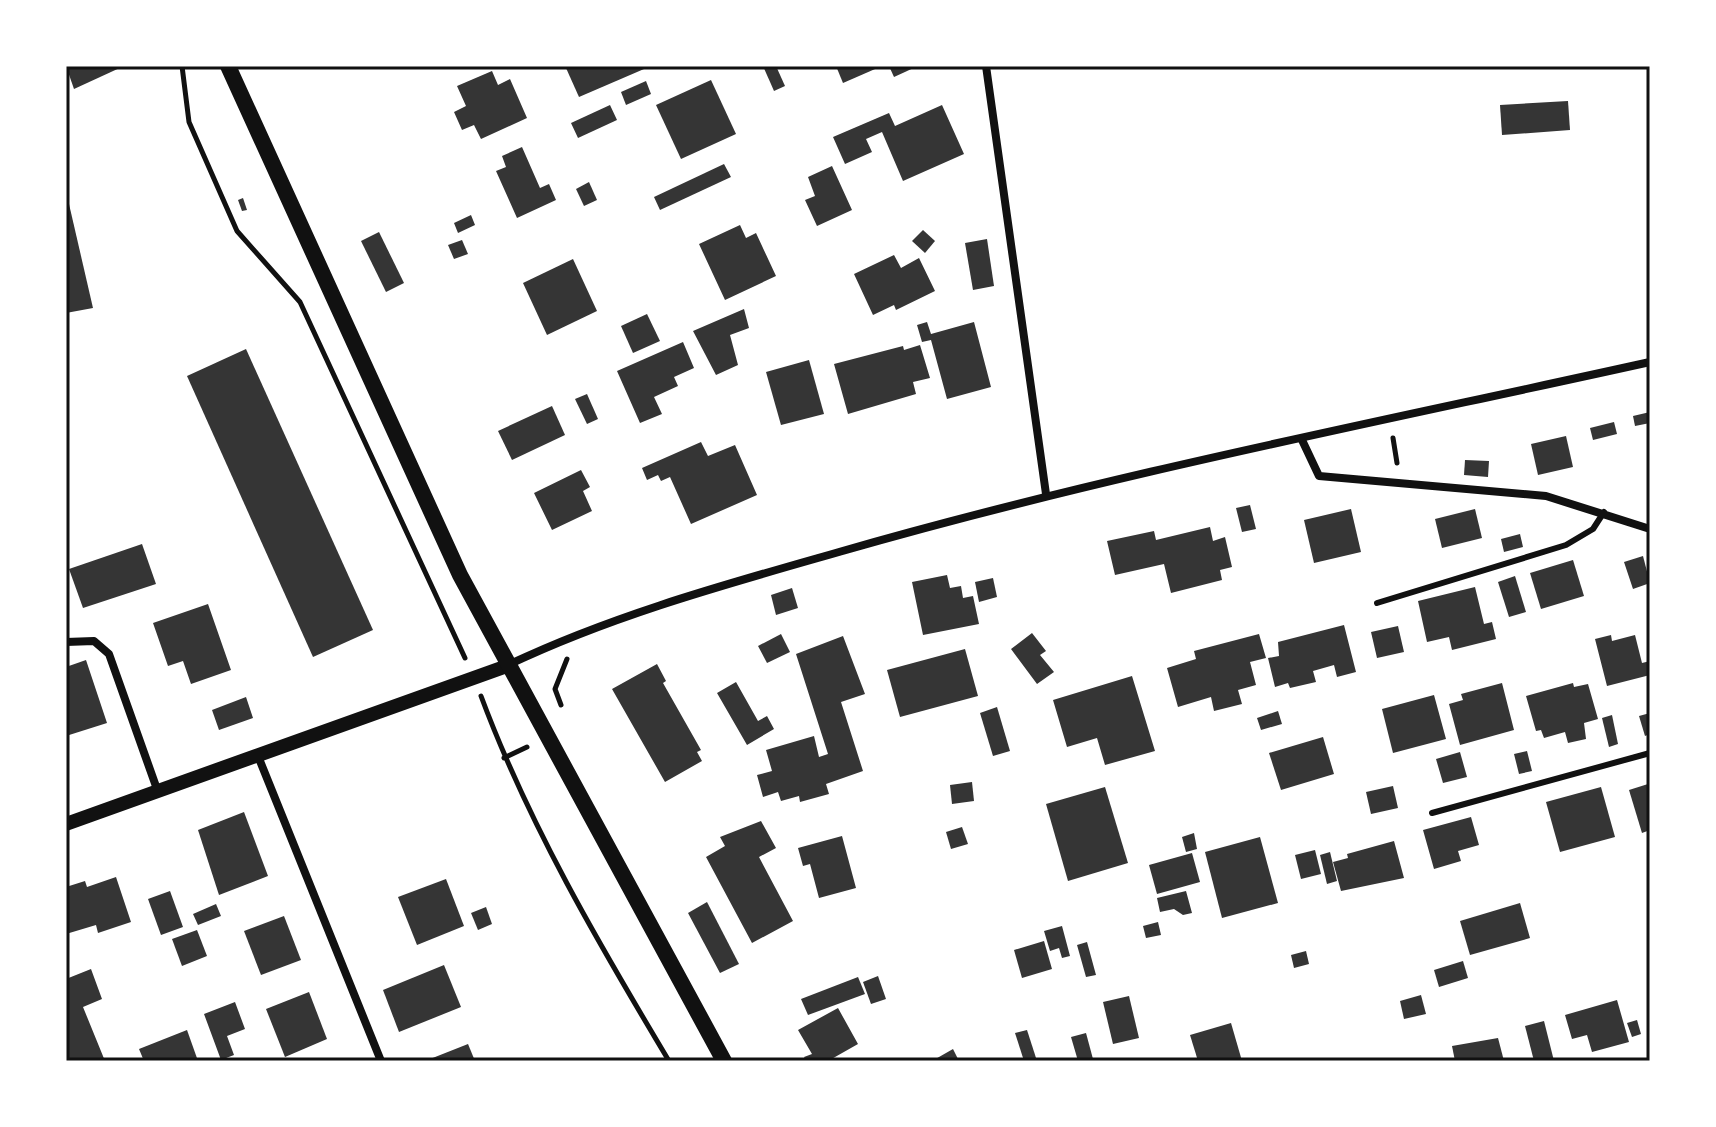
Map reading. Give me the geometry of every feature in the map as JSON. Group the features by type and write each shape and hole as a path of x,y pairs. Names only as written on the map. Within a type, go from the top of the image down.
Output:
{"main road":[{"path":"228,66 460,575 724,1061"}],"street":[{"path":"986,66 1046,494"},
{"path":"66,824 475,680 563,639 704,591 1046,494 1650,362"},
{"path":"1302,440 1319,476 1546,496 1650,529"},
{"path":"66,642 94,641 109,654 158,792"},
{"path":"258,756 381,1061"}],"lane":[{"path":"1377,603 1566,545 1593,529 1604,512"},
{"path":"1432,813 1650,753"}],"path":[{"path":"182,66 189,122 237,231 300,302 475,680 511,774 613,967 669,1061"},
{"path":"1391,420 1401,484"},
{"path":"563,639 568,663 555,689 564,713"}],"building":[{"path":"66,66 124,66 74,89"},
{"path":"651,66 579,97 566,68"},
{"path":"763,66 776,66 785,86 774,91"},
{"path":"836,66 882,66 843,83"},
{"path":"889,66 918,66 894,77"},
{"path":"492,71 498,85 510,79 527,118 481,139 474,125 462,130 454,112 466,106 457,86"},
{"path":"711,80 736,134 681,159 656,105"},
{"path":"646,81 651,94 626,105 621,92"},
{"path":"1568,101 1570,130 1502,135 1500,105"},
{"path":"610,105 617,120 578,138 571,123"},
{"path":"942,105 964,154 903,181 882,132 866,139 872,152 845,164 833,137 889,113 895,126"},
{"path":"522,147 540,188 549,184 556,200 517,218 496,171 506,167 502,156"},
{"path":"724,164 731,177 660,210 654,197"},
{"path":"832,166 852,210 817,226 805,200 815,196 808,177"},
{"path":"589,182 597,200 584,206 576,189"},
{"path":"66,191 93,308 66,313"},
{"path":"243,198 247,210 242,211 238,200"},
{"path":"471,215 475,225 458,233 454,223"},
{"path":"740,225 746,238 756,233 776,276 725,300 699,244"},
{"path":"923,230 935,241 925,253 912,241"},
{"path":"379,232 404,283 386,292 361,241"},
{"path":"987,239 994,286 973,290 965,243"},
{"path":"462,240 468,254 454,259 448,245"},
{"path":"894,255 901,268 919,258 935,291 896,310 894,305 873,315 854,274"},
{"path":"573,259 597,311 547,335 523,283"},
{"path":"744,309 749,328 730,335 738,365 716,375 693,331"},
{"path":"647,314 660,341 633,353 621,326"},
{"path":"927,322 931,334 974,322 991,387 947,399 931,340 922,342 917,325"},
{"path":"683,342 694,368 674,377 678,386 654,397 662,414 640,423 617,371"},
{"path":"920,345 930,378 913,382 916,394 848,414 834,364 903,346 904,350"},
{"path":"246,349 373,630 313,657 187,376"},
{"path":"809,360 824,414 781,425 766,372"},
{"path":"587,394 598,419 587,424 575,399"},
{"path":"552,406 565,435 512,460 498,431"},
{"path":"1650,412 1650,423 1635,426 1633,416"},
{"path":"1614,422 1617,434 1593,440 1590,428"},
{"path":"1566,436 1573,467 1538,475 1531,444"},
{"path":"701,442 708,456 735,445 757,495 691,524 670,477 661,481 658,475 647,480 642,468"},
{"path":"1465,460 1489,461 1488,477 1464,475"},
{"path":"581,470 590,487 583,491 592,511 552,530 534,493"},
{"path":"1250,505 1256,529 1242,532 1236,508"},
{"path":"1351,509 1361,552 1314,563 1304,520"},
{"path":"1475,509 1482,538 1442,548 1435,519"},
{"path":"1210,527 1213,541 1225,537 1232,567 1220,570 1222,580 1171,593 1164,564 1115,575 1107,541 1154,531 1156,540"},
{"path":"1520,534 1523,547 1504,552 1501,539"},
{"path":"142,544 156,584 83,608 69,569"},
{"path":"1643,556 1650,583 1633,589 1624,562"},
{"path":"1573,560 1584,596 1541,609 1530,573"},
{"path":"947,575 950,588 961,586 963,598 973,596 979,624 923,635 912,582"},
{"path":"1515,576 1526,612 1509,617 1498,582"},
{"path":"993,578 997,597 979,602 975,582"},
{"path":"1475,587 1484,624 1492,622 1496,639 1452,650 1449,637 1427,642 1418,601"},
{"path":"792,588 798,608 776,615 771,595"},
{"path":"208,604 231,670 191,684 183,661 168,666 153,623"},
{"path":"1344,625 1356,672 1337,677 1334,665 1313,671 1316,682 1290,688 1288,683 1275,687 1268,658 1279,656 1278,642"},
{"path":"1398,626 1404,652 1377,658 1371,632"},
{"path":"1032,633 1046,651 1040,655 1054,672 1037,684 1011,649"},
{"path":"781,634 790,652 767,663 758,646"},
{"path":"1259,634 1266,658 1250,662 1256,685 1238,690 1242,704 1214,711 1211,697 1178,707 1167,668 1196,659 1194,651"},
{"path":"1611,635 1612,641 1635,635 1642,663 1650,661 1650,675 1607,686 1595,639"},
{"path":"843,636 865,694 841,702 863,771 826,784 829,794 800,802 799,796 781,801 778,792 763,797 757,775 772,771 766,750 814,736 819,757 828,754 796,654"},
{"path":"965,649 978,696 900,717 887,670"},
{"path":"86,660 107,723 66,736 66,667"},
{"path":"657,664 666,681 663,683 701,750 697,752 702,761 665,782 612,689"},
{"path":"1132,676 1155,751 1105,765 1097,738 1067,747 1053,700"},
{"path":"736,682 758,721 767,716 774,729 747,745 717,693"},
{"path":"1502,683 1514,730 1460,745 1449,704 1463,700 1461,694"},
{"path":"1573,683 1574,687 1588,684 1598,719 1584,723 1586,739 1568,743 1565,732 1544,738 1541,730 1536,731 1526,696"},
{"path":"1434,695 1446,739 1393,753 1382,709"},
{"path":"246,697 253,718 219,730 212,710"},
{"path":"997,707 1010,751 993,756 980,713"},
{"path":"1278,711 1282,724 1261,730 1257,718"},
{"path":"1650,713 1650,734 1645,736 1639,716"},
{"path":"1612,715 1618,744 1609,747 1602,718"},
{"path":"1323,737 1334,774 1281,790 1269,753"},
{"path":"1527,751 1532,771 1519,774 1514,754"},
{"path":"1460,752 1467,777 1443,783 1436,759"},
{"path":"972,782 974,801 952,804 950,785"},
{"path":"1648,784 1650,830 1642,833 1629,790"},
{"path":"1393,786 1398,808 1371,814 1366,792"},
{"path":"1105,787 1128,863 1068,881 1046,804"},
{"path":"1601,787 1615,837 1560,852 1546,802"},
{"path":"244,812 268,876 219,895 198,830"},
{"path":"1471,817 1479,845 1458,851 1461,861 1434,869 1423,830"},
{"path":"761,821 776,848 759,857 793,921 752,943 706,857 725,846 720,837"},
{"path":"962,827 968,844 951,849 946,832"},
{"path":"1194,833 1197,849 1186,852 1182,837"},
{"path":"842,836 856,888 819,898 810,864 803,866 798,848"},
{"path":"1260,837 1278,903 1222,918 1205,852"},
{"path":"1394,841 1404,878 1341,891 1333,862 1348,858 1347,854"},
{"path":"1315,850 1321,874 1301,879 1295,855"},
{"path":"1330,852 1337,881 1327,884 1320,855"},
{"path":"1192,853 1200,882 1157,894 1149,865"},
{"path":"116,877 131,922 98,933 96,925 66,934 66,887 85,881 87,887"},
{"path":"446,879 464,926 417,945 398,897"},
{"path":"170,891 183,927 161,935 148,899"},
{"path":"1186,891 1192,913 1183,915 1174,909 1160,912 1157,898"},
{"path":"707,902 739,964 720,973 688,913"},
{"path":"1520,903 1530,938 1470,955 1460,921"},
{"path":"216,904 221,916 198,925 193,914"},
{"path":"486,907 492,924 478,930 471,913"},
{"path":"284,916 301,960 261,975 244,931"},
{"path":"1158,922 1161,935 1146,938 1143,926"},
{"path":"1062,926 1070,956 1062,958 1059,948 1050,951 1044,931"},
{"path":"197,930 207,956 182,966 172,939"},
{"path":"1044,941 1052,969 1022,978 1014,950"},
{"path":"1087,942 1096,975 1086,977 1077,945"},
{"path":"1306,951 1309,964 1294,968 1291,955"},
{"path":"1463,961 1468,978 1439,987 1434,970"},
{"path":"444,965 461,1007 399,1032 383,990"},
{"path":"91,969 102,999 83,1007 105,1061 66,1061 66,979"},
{"path":"878,976 886,999 871,1004 863,982"},
{"path":"858,977 865,994 808,1015 801,999"},
{"path":"309,992 327,1039 285,1057 266,1009"},
{"path":"1421,995 1426,1014 1404,1019 1400,1001"},
{"path":"1129,996 1139,1038 1113,1044 1103,1002"},
{"path":"1617,1000 1629,1042 1592,1052 1587,1035 1572,1039 1565,1015"},
{"path":"235,1002 245,1029 227,1036 234,1055 221,1060 204,1014"},
{"path":"838,1008 858,1044 828,1061 806,1061 804,1057 812,1054 798,1030"},
{"path":"1637,1020 1641,1034 1632,1037 1627,1023"},
{"path":"1544,1021 1554,1061 1534,1061 1525,1026"},
{"path":"1231,1023 1242,1061 1198,1061 1190,1035"},
{"path":"187,1030 198,1061 144,1061 139,1049"},
{"path":"1027,1030 1037,1061 1024,1061 1015,1033"},
{"path":"1086,1033 1093,1059 1078,1061 1071,1037"},
{"path":"1498,1038 1504,1061 1455,1061 1452,1046"},
{"path":"468,1044 475,1061 425,1061"},
{"path":"953,1049 959,1061 932,1061"}]}
